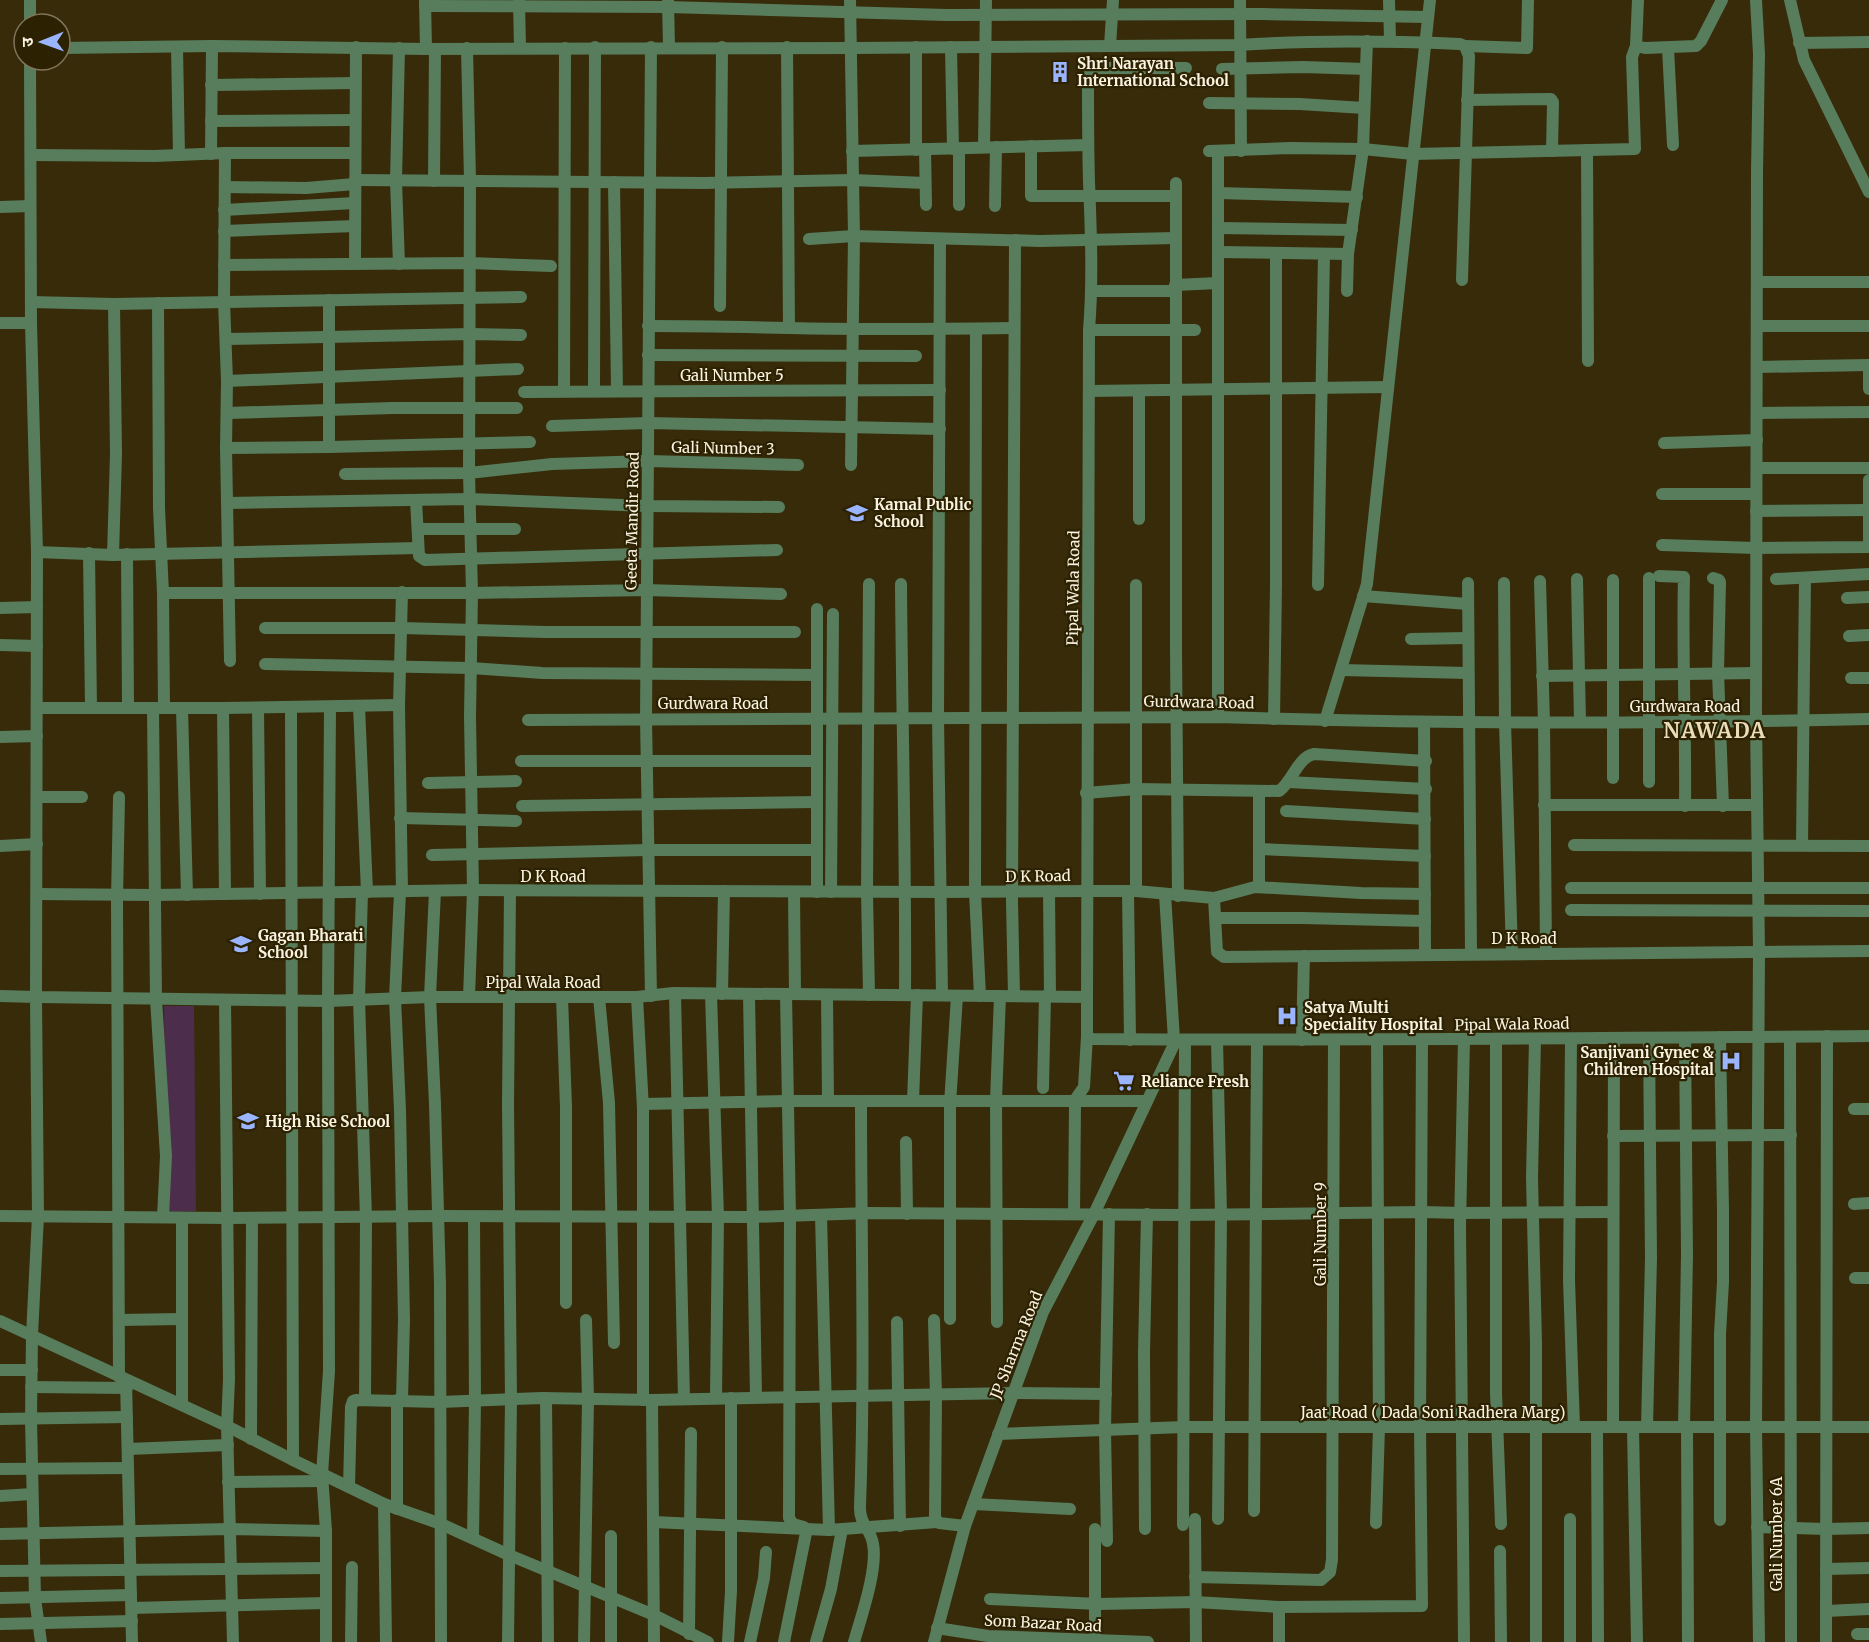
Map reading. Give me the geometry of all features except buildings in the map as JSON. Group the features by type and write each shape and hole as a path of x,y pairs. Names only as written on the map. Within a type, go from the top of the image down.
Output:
{"street":[{"path":"986,0 985,46 995,206"},
{"path":"1110,46 1113,0"},
{"path":"1240,0 1241,151"},
{"path":"1389,0 1390,41"},
{"path":"1325,721 1367,584 1430,0"},
{"path":"72,48 212,46 431,49 851,48 1239,45 1296,41 1390,41 1527,48 1528,0"},
{"path":"1218,717 1218,193 1214,151 1290,147 1363,148 1413,154 1635,149 1632,62 1636,46 1638,0"},
{"path":"1636,46 1668,48 1692,47 1699,44 1722,0"},
{"path":"1756,0 1759,54 1756,440 1759,952 1756,1426 1759,1642"},
{"path":"1790,0 1804,60 1869,192"},
{"path":"434,181 431,49 425,3 850,6 986,15 1240,14 1428,17"},
{"path":"668,3 669,47"},
{"path":"519,4 520,48"},
{"path":"850,6 854,236 850,465"},
{"path":"1347,291 1348,254 1363,148 1367,41"},
{"path":"1799,43 1869,42"},
{"path":"1462,280 1469,56 1465,45"},
{"path":"211,154 212,46"},
{"path":"177,47 179,155"},
{"path":"355,264 356,47"},
{"path":"594,391 595,47"},
{"name":"Geeta Mandir Road","path":"651,47 646,590 646,761 651,996"},
{"path":"720,306 722,47"},
{"path":"787,47 789,328"},
{"path":"916,47 920,150 926,205"},
{"path":"951,47 959,206"},
{"path":"399,48 396,181 399,264"},
{"path":"467,48 470,180 469,409 473,890 469,997"},
{"path":"564,391 565,48"},
{"path":"1668,48 1673,145"},
{"path":"1222,69 1303,67 1366,69"},
{"name":"Pipal Wala Road","path":"1186,68 1096,68 1091,71 1088,79 1092,291 1089,330 1086,717 1087,1036 1092,1039 1130,1040 1464,1040 1869,1036"},
{"path":"30,72 31,323 37,552 38,1216 32,1335 31,1469 35,1598 41,1642"},
{"path":"211,85 355,83"},
{"path":"1467,100 1551,99 1553,102 1552,151"},
{"path":"1209,103 1300,104 1364,108"},
{"path":"211,122 355,120"},
{"path":"852,151 1088,145"},
{"path":"1031,146 1031,196 1176,196"},
{"path":"1587,150 1588,362"},
{"path":"225,153 224,302 230,661"},
{"path":"32,155 355,153"},
{"path":"225,187 306,188 355,182 470,180 650,183 853,180 925,183"},
{"path":"614,182 616,391"},
{"path":"1176,183 1178,896"},
{"path":"1218,193 1357,197"},
{"path":"224,210 355,203"},
{"path":"0,207 30,206"},
{"path":"224,231 355,226"},
{"path":"1218,228 1352,230"},
{"path":"809,239 854,236 1015,240 1176,238"},
{"path":"940,239 938,717 942,996"},
{"path":"1014,996 1012,892 1015,240"},
{"path":"1218,252 1348,254"},
{"path":"1274,718 1276,253"},
{"path":"1318,585 1324,254"},
{"path":"224,265 470,263 551,266"},
{"path":"1757,282 1869,282"},
{"path":"1092,291 1175,288 1218,283"},
{"path":"32,302 114,304 521,297"},
{"path":"329,300 329,447"},
{"path":"158,303 160,554 163,593 154,896 156,999 166,1156 163,1216"},
{"path":"113,555 116,454 114,304"},
{"path":"0,323 31,323"},
{"path":"648,326 722,325 853,329 1014,328"},
{"path":"1757,326 1869,326"},
{"path":"976,329 975,892 980,996"},
{"path":"1089,330 1195,330"},
{"path":"226,339 521,335"},
{"path":"648,355 916,356"},
{"path":"1757,367 1869,365 1869,389"},
{"path":"227,381 518,369"},
{"path":"1090,391 1388,387"},
{"name":"Gali Number 5","path":"524,392 940,390"},
{"path":"1138,391 1138,519"},
{"path":"227,413 517,408"},
{"path":"1757,413 1869,412"},
{"path":"552,426 648,423 940,429"},
{"path":"1664,442 1756,440"},
{"path":"226,448 530,442"},
{"name":"Gali Number 3","path":"345,474 470,473 552,464 648,461 798,465"},
{"path":"1756,468 1869,468"},
{"path":"1662,545 1756,548 1869,547 1869,480"},
{"path":"1662,494 1756,494"},
{"path":"228,503 470,499 647,506 779,507"},
{"path":"416,500 418,548 422,560 777,550"},
{"path":"1756,512 1869,510"},
{"path":"418,529 515,529"},
{"path":"37,552 113,555 418,548"},
{"path":"88,553 91,708"},
{"path":"127,554 128,708"},
{"path":"1776,579 1869,574"},
{"path":"1649,782 1648,674 1654,577 1684,577 1685,806"},
{"path":"1713,578 1720,582 1718,672 1723,806"},
{"path":"1802,845 1806,578"},
{"path":"1577,579 1580,722"},
{"path":"1613,580 1613,778"},
{"path":"1540,581 1546,953"},
{"path":"1468,583 1471,954"},
{"path":"1504,583 1505,722 1512,953"},
{"path":"869,584 867,892 869,995"},
{"path":"901,584 906,892 913,1101"},
{"path":"1130,1040 1136,789 1136,585"},
{"path":"163,593 472,593 646,590 780,594"},
{"path":"397,1509 399,1400 404,1320 400,1110 395,998 401,892 399,705 402,592"},
{"path":"1363,596 1468,604"},
{"path":"1847,598 1869,597"},
{"path":"0,608 37,607"},
{"path":"817,609 817,892"},
{"path":"831,892 833,614"},
{"path":"265,628 795,632"},
{"path":"1849,636 1869,635"},
{"path":"1411,639 1468,638"},
{"path":"0,645 37,645"},
{"path":"265,664 471,668 542,673 817,675"},
{"path":"1341,670 1468,673"},
{"path":"1542,676 1756,673"},
{"path":"1851,678 1869,678"},
{"path":"37,708 258,708 399,705"},
{"path":"359,706 365,892 359,999 366,1218 366,1400"},
{"path":"291,707 293,1460"},
{"path":"326,1642 326,1531 322,1477 329,1371 330,707"},
{"path":"182,708 187,895"},
{"path":"223,708 225,894"},
{"path":"258,708 260,894"},
{"name":"Gurdwara Road","path":"528,720 1218,717 1325,721 1580,722 1869,719"},
{"path":"1424,722 1426,761 1425,954"},
{"path":"0,737 37,736"},
{"path":"1086,793 1136,789 1279,791 1310,754 1426,761"},
{"path":"521,761 817,761"},
{"path":"428,783 516,781"},
{"path":"1288,782 1426,789"},
{"path":"1259,790 1259,887"},
{"path":"37,797 82,797"},
{"path":"119,797 117,895 119,1320 127,1417 132,1642"},
{"path":"522,807 817,802"},
{"path":"1544,805 1757,805"},
{"path":"1286,811 1425,819"},
{"path":"400,818 516,821"},
{"path":"0,846 37,844"},
{"path":"1574,845 1869,846"},
{"path":"432,855 648,849 817,850"},
{"path":"1259,849 1425,856"},
{"path":"1214,898 1250,887 1425,894"},
{"path":"1571,888 1869,888"},
{"name":"D K Road","path":"37,894 154,896 473,890 1132,891 1214,898 1217,952 1221,957 1869,951"},
{"path":"435,891 430,997 438,1216 441,1642"},
{"path":"508,1642 511,1399 510,891"},
{"path":"716,1398 718,1217 713,1102 724,891"},
{"path":"1043,1088 1048,996 1049,891"},
{"path":"794,892 787,1101 790,1216 789,1518 793,1524 806,1529"},
{"path":"1165,894 1178,1040 1183,1215 1183,1525"},
{"path":"1571,910 1869,911"},
{"path":"1216,918 1425,921"},
{"path":"1302,1040 1304,956"},
{"path":"675,993 684,1399"},
{"name":"Pipal Wala Road","path":"0,996 291,1001 430,997 637,997 675,993 1087,997"},
{"path":"749,994 749,1102 756,1397"},
{"path":"826,994 828,1101"},
{"path":"950,1319 950,1100 957,996"},
{"path":"997,1322 996,1100 1000,996"},
{"path":"562,997 566,1107 566,1303"},
{"path":"599,997 609,1102 614,1343"},
{"path":"637,997 643,1104 643,1217 653,1522 654,1642"},
{"path":"225,1000 227,1426 233,1642"},
{"path":"1074,1214 1075,1100 1084,1087 1087,1036"},
{"path":"1826,1642 1827,1036"},
{"path":"1720,1037 1723,1282 1720,1334 1720,1520"},
{"name":"Gali Number 6A","path":"1790,1037 1791,1642"},
{"path":"1613,1427 1614,1038"},
{"path":"1647,1427 1651,1258 1649,1038"},
{"path":"1685,1038 1688,1642"},
{"path":"1496,1039 1498,1428 1501,1524"},
{"path":"1535,1039 1533,1213 1536,1343 1536,1642"},
{"path":"1571,1039 1569,1280 1574,1427"},
{"name":"JP Sharma Road","path":"934,1642 965,1526 1043,1311 1095,1214 1178,1040"},
{"path":"1216,1040 1221,1214 1218,1519"},
{"path":"1254,1511 1257,1040"},
{"name":"Gali Number 9","path":"1195,1577 1321,1580 1330,1572 1334,1427 1334,1040"},
{"path":"1376,1522 1379,1427 1377,1040"},
{"path":"990,1599 1095,1603 1195,1602 1279,1607 1422,1606 1420,1427 1422,1040"},
{"path":"1464,1040 1461,1214 1464,1642"},
{"path":"643,1104 950,1100 1147,1101"},
{"path":"854,1642 874,1553 873,1542 859,1516 862,1396 861,1101"},
{"path":"1854,1109 1869,1109"},
{"path":"1613,1136 1791,1135"},
{"path":"906,1142 907,1214"},
{"path":"1854,1204 1869,1203"},
{"path":"0,1216 753,1218 861,1214 1183,1215 1613,1212"},
{"path":"1107,1540 1105,1430 1109,1214"},
{"path":"1145,1529 1144,1352 1147,1214"},
{"path":"821,1215 828,1530"},
{"path":"472,1538 475,1401 474,1217"},
{"path":"182,1218 182,1405"},
{"path":"251,1439 252,1218"},
{"path":"1856,1278 1869,1278"},
{"path":"119,1320 181,1319"},
{"path":"584,1642 588,1399 586,1320"},
{"path":"934,1320 936,1395 934,1498 937,1522"},
{"path":"0,1321 124,1382 227,1426 322,1477 384,1504 441,1524 654,1615 686,1636 708,1642"},
{"path":"897,1322 900,1526"},
{"path":"0,1370 32,1370"},
{"path":"31,1387 124,1382"},
{"path":"349,1487 353,1401 440,1402 546,1398 648,1400 1013,1393 1106,1394"},
{"path":"546,1398 548,1642"},
{"path":"728,1642 731,1591 730,1398"},
{"path":"0,1419 127,1417"},
{"name":"Jaat Road ( Dada Soni Radhera Marg)","path":"998,1434 1184,1427 1869,1427"},
{"path":"1597,1427 1598,1642"},
{"path":"1633,1427 1636,1642"},
{"path":"686,1636 691,1433"},
{"path":"128,1449 228,1445"},
{"path":"0,1469 128,1468"},
{"path":"228,1482 322,1477"},
{"path":"0,1496 32,1494"},
{"path":"384,1504 386,1642"},
{"path":"973,1504 1070,1509"},
{"path":"1195,1519 1196,1642"},
{"path":"1570,1519 1570,1642"},
{"path":"653,1522 828,1530 937,1522 965,1526"},
{"path":"1757,1527 1826,1530 1869,1528"},
{"path":"0,1534 229,1529 326,1531"},
{"path":"784,1642 806,1529"},
{"path":"816,1642 831,1589 842,1529"},
{"path":"1095,1529 1095,1641"},
{"path":"611,1536 611,1642"},
{"path":"1500,1551 1502,1642"},
{"path":"750,1642 764,1578 766,1552"},
{"path":"351,1642 352,1567"},
{"path":"0,1571 326,1568"},
{"path":"1826,1569 1869,1568"},
{"path":"0,1598 131,1595"},
{"path":"0,1624 39,1623 232,1605 326,1603"},
{"path":"1279,1607 1279,1642"},
{"path":"1826,1611 1869,1609"},
{"name":"Som Bazar Road","path":"938,1629 987,1639 1148,1642"}],"shaded area":[{"path":"164,1006 194,1006 196,1211 166,1212"}],"place":[{"name":"Shri Narayan International School","path":"1060,72"},
{"name":"Kamal Public School","path":"857,513"},
{"name":"Gagan Bharati School","path":"241,944"},
{"name":"Satya Multi Speciality Hospital","path":"1287,1016"},
{"name":"Sanjivani Gynec & Children Hospital","path":"1731,1061"},
{"name":"Reliance Fresh","path":"1124,1081"},
{"name":"High Rise School","path":"248,1121"}],"district":[{"name":"NAWADA","path":"1715,730"}]}
